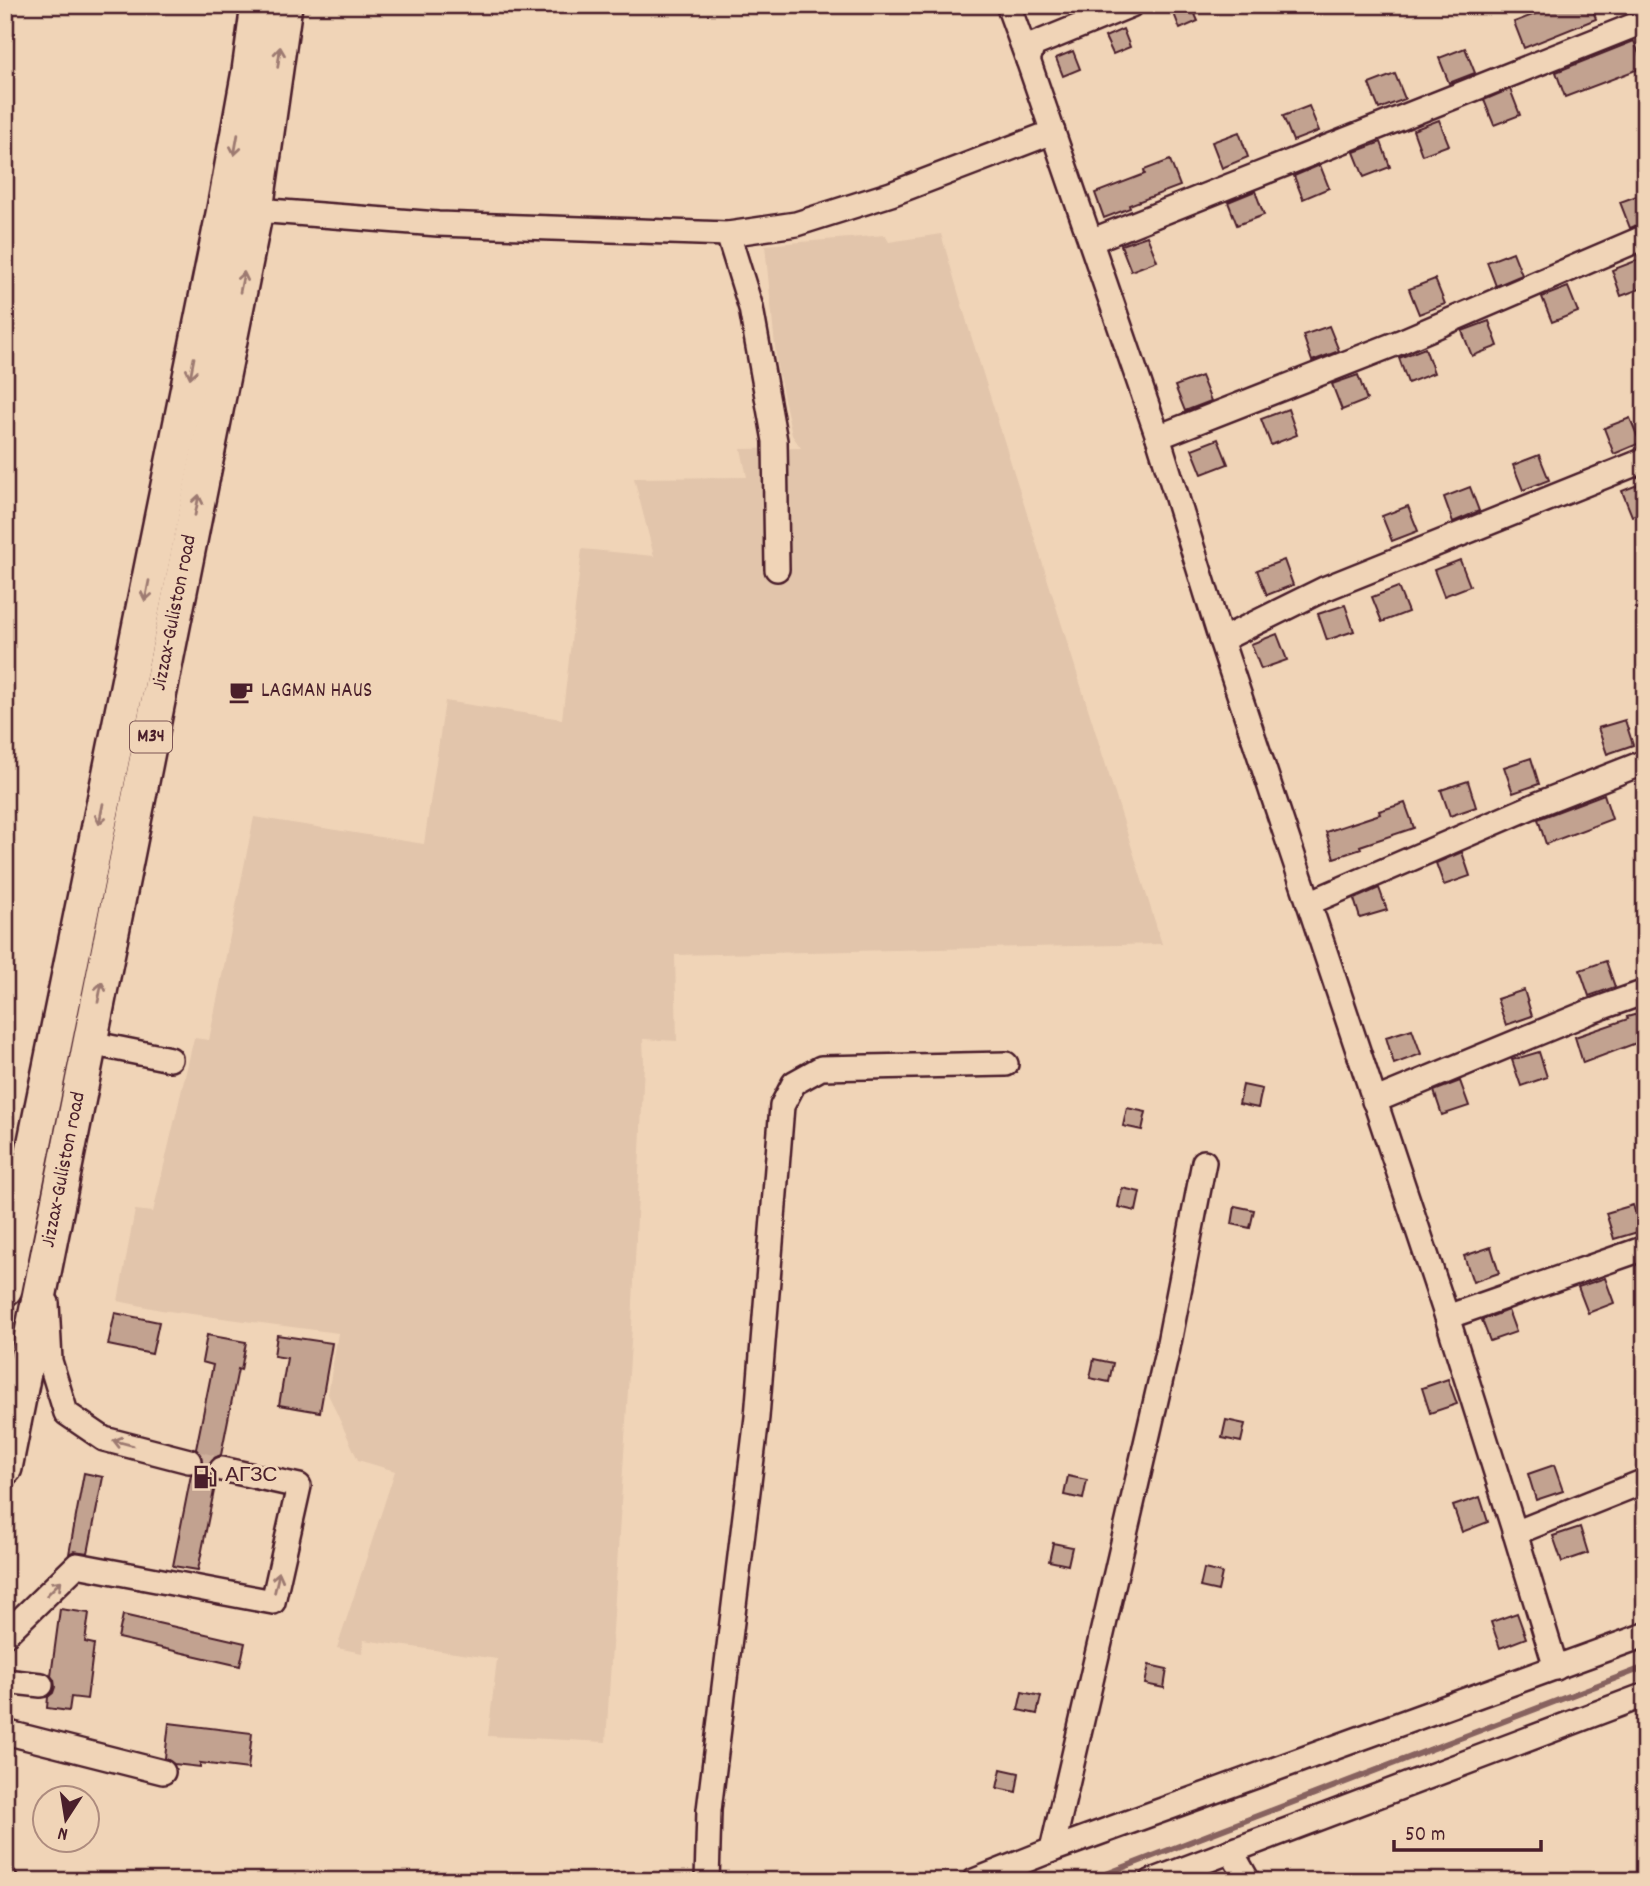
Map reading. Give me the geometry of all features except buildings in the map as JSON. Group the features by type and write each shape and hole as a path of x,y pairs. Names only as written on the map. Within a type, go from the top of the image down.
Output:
{"highway":[{"name":"Jizzax-Guliston road","path":"5,1290 224,209 258,5"},
{"name":"Jizzax-Guliston road","path":"5,1468 256,210 285,5"},
{"path":"57,1036 90,1043"}],"street":[{"path":"1008,5 1030,53 1053,132 1158,438 1221,640 1447,1317 1556,1668"},
{"path":"1026,5 1030,53"},
{"path":"1030,53 1131,5"},
{"path":"1091,241 1645,21"},
{"path":"256,210 438,225 729,234 796,224 891,194 1053,132"},
{"path":"729,234 751,308 775,441 777,569"},
{"path":"1158,438 1400,342 1645,237"},
{"path":"1221,640 1324,589 1645,460"},
{"path":"1309,903 1538,804 1645,762"},
{"path":"1374,1101 1589,1012 1645,992"},
{"path":"90,1043 170,1059"},
{"path":"707,1881 709,1810 757,1417 782,1106 794,1083 821,1068 1006,1064"},
{"path":"1052,1850 1168,1348 1204,1162"},
{"path":"1447,1317 1645,1248"},
{"path":"45,1270 50,1361 66,1413 104,1438 189,1461"},
{"path":"5,1635 77,1565 273,1602 299,1486 222,1469"},
{"path":"1515,1533 1645,1482"},
{"path":"974,1881 1052,1850 1645,1635"},
{"path":"5,1681 41,1685"},
{"path":"1152,1881 1645,1695"},
{"path":"5,1732 163,1772"},
{"path":"1231,1851 1248,1881"}],"shaded area":[{"path":"941,234 1162,944 675,955 677,1041 643,1039 632,1326 606,1742 488,1736 497,1659 364,1640 362,1653 337,1648 395,1471 358,1460 328,1394 338,1333 161,1310 118,1301 135,1210 153,1212 194,1038 209,1040 254,817 424,844 445,701 562,719 582,549 654,556 634,478 747,477 741,449 801,448 792,435 777,367 765,245 885,235 889,242"}],"waterway":[{"path":"1088,1881 1645,1667"}],"tunnel":[{"path":"189,1461 222,1469"}],"place":[{"name":"LAGMAN HAUS","path":"241,692"},
{"name":"АГЗС","path":"205,1477"}]}
